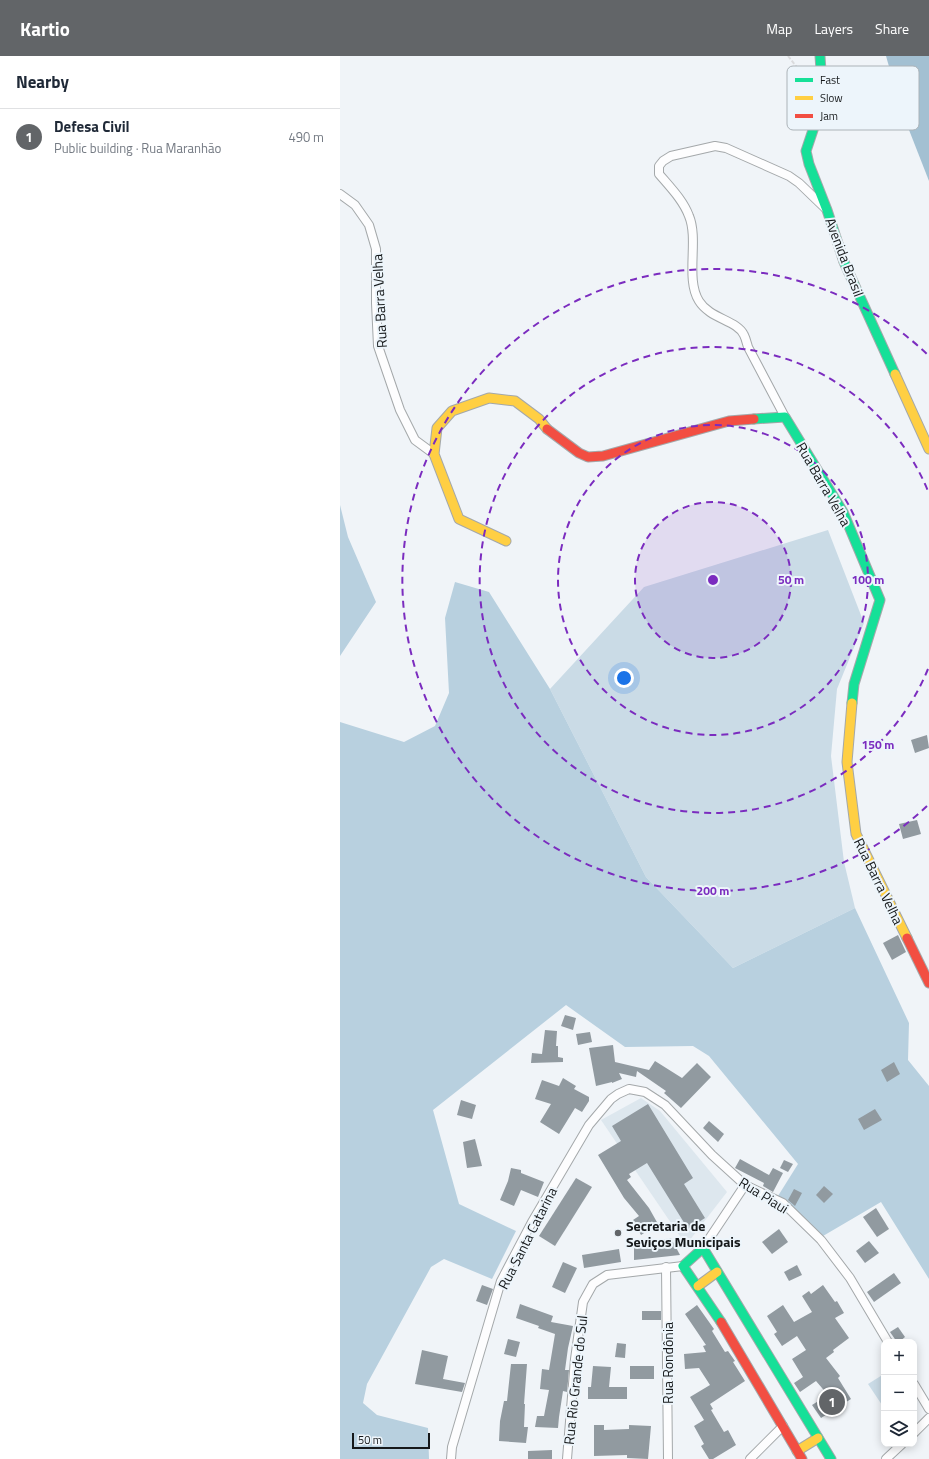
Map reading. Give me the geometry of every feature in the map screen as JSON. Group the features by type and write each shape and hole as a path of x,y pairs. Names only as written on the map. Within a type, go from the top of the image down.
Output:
{"street":[{"name":"Avenida Brasil","path":"820,56 821,66"},
{"name":"Avenida Brasil","path":"813,130 806,151 809,164 827,210 844,262 929,449"},
{"path":"506,541 459,519 434,454 437,428 452,411 489,398 515,401 539,419 548,430 579,453 588,457 603,456 729,421 785,416 748,347 744,335 736,326 714,316 698,301 693,286 692,230 690,217 682,202 659,174 659,166 663,160 671,156 715,146 726,148 788,176 799,183 827,210"},
{"name":"Rua Barra Velha","path":"340,194 355,205 369,225 376,248 378,346 400,410 415,440 434,454"},
{"name":"Rua Barra Velha","path":"785,416 843,512 880,600 854,684 847,762 856,834 929,983"},
{"name":"Rua Piaui","path":"611,1099 629,1089 645,1092 666,1105 712,1155 746,1185 783,1202 821,1240 850,1278 886,1339"},
{"name":"Rua Santa Catarina","path":"451,1459 452,1446 501,1281 532,1222 589,1125 611,1099"},
{"path":"746,1185 703,1248 683,1266 698,1286 738,1350 799,1455 818,1438"},
{"path":"703,1248 831,1459"},
{"name":"Rua Rio Grande do Sul","path":"567,1459 575,1359 583,1302 593,1284 607,1275 683,1266"},
{"name":"Rua Rondônia","path":"666,1267 668,1459"},
{"path":"698,1286 718,1272"},
{"path":"917,1389 929,1409"},
{"path":"917,1430 929,1418"},
{"path":"750,1459 783,1426"},
{"path":"886,1459 899,1447"}],"path":[{"path":"788,56 796,66"}],"shaded area":[{"path":"886,56 929,56 929,181 909,130 919,130 919,66 889,66"},
{"path":"340,505 348,537 376,602 340,656"},
{"path":"828,530 864,623 837,689 831,756 844,862 855,908 733,968 646,877 550,689 644,587"},
{"path":"455,582 489,592 550,689 646,877 733,968 855,908 909,1023 908,1060 929,1086 929,1279 881,1202 823,1236 778,1196 798,1164 709,1056 693,1046 625,1047 566,1005 433,1110 459,1204 516,1231 492,1279 444,1259 431,1267 367,1384 363,1403 377,1415 428,1428 429,1459 340,1459 340,722 404,742 435,726 449,693 445,618"},
{"path":"641,1098 660,1111 727,1192 686,1245 601,1120"},
{"path":"881,1376 881,1404 868,1384"}],"building":[{"path":"927,735 929,748 915,753 911,740"},
{"path":"917,820 921,834 903,839 899,824"},
{"path":"898,935 906,952 892,960 883,943"},
{"path":"565,1015 576,1018 573,1030 561,1026"},
{"path":"545,1030 557,1031 556,1046 558,1046 558,1057 563,1058 563,1062 531,1063 532,1053 542,1054"},
{"path":"590,1032 592,1042 578,1045 576,1034"},
{"path":"613,1045 615,1062 649,1070 655,1061 682,1078 697,1063 711,1077 681,1108 664,1093 666,1091 637,1071 636,1077 619,1073 622,1079 612,1083 596,1086 589,1048"},
{"path":"894,1062 900,1074 887,1082 881,1070"},
{"path":"563,1078 576,1086 574,1089 589,1097 589,1101 582,1112 575,1108 559,1134 540,1122 551,1104 535,1099 542,1080 559,1086"},
{"path":"461,1100 476,1105 472,1119 457,1115"},
{"path":"648,1104 693,1178 684,1184 705,1218 688,1229 647,1163 629,1174 631,1177 627,1180 649,1208 658,1224 641,1235 633,1220 639,1216 624,1198 598,1155 621,1141 612,1126"},
{"path":"875,1109 882,1120 864,1130 858,1119"},
{"path":"709,1121 724,1134 718,1142 703,1128"},
{"path":"475,1139 482,1166 467,1168 463,1142"},
{"path":"740,1159 769,1175 773,1168 783,1173 773,1192 763,1186 764,1183 735,1168"},
{"path":"784,1160 793,1164 788,1172 780,1168"},
{"path":"511,1168 521,1170 521,1173 544,1182 538,1197 521,1190 514,1206 500,1200 508,1181"},
{"path":"576,1178 592,1187 555,1246 539,1236"},
{"path":"824,1186 833,1194 824,1203 816,1195"},
{"path":"794,1189 802,1193 795,1206 788,1200"},
{"path":"876,1208 889,1229 877,1237 863,1217"},
{"path":"779,1229 788,1242 772,1254 762,1242"},
{"path":"671,1238 680,1255 634,1260 634,1245"},
{"path":"869,1241 879,1253 865,1263 856,1251"},
{"path":"619,1249 621,1262 584,1268 582,1255"},
{"path":"563,1262 577,1268 565,1293 552,1287"},
{"path":"797,1265 802,1275 789,1281 784,1272"},
{"path":"894,1273 901,1283 874,1302 867,1292"},
{"path":"482,1285 493,1289 487,1305 476,1301"},
{"path":"823,1285 835,1302 837,1301 844,1313 835,1318 849,1338 833,1350 834,1352 826,1358 840,1376 838,1378 851,1399 821,1418 812,1405 828,1395 816,1381 800,1392 794,1383 803,1377 792,1359 806,1350 797,1336 782,1346 774,1334 777,1332 767,1316 783,1305 794,1322 812,1312 802,1296 809,1291 811,1294"},
{"path":"520,1304 553,1316 551,1322 573,1326 565,1370 569,1370 567,1392 563,1391 558,1428 535,1427 537,1416 544,1416 549,1390 540,1389 542,1369 549,1370 555,1334 538,1328 539,1326 516,1318"},
{"path":"697,1305 714,1329 712,1331 725,1352 728,1351 735,1361 733,1362 745,1381 710,1404 713,1409 711,1410 724,1432 728,1430 736,1445 713,1459 709,1459 701,1446 704,1444 694,1426 704,1420 690,1397 710,1385 699,1368 685,1369 684,1354 706,1352 703,1346 706,1345 685,1314"},
{"path":"642,1311 661,1311 661,1320 642,1320"},
{"path":"898,1327 905,1337 903,1339 895,1339 890,1332"},
{"path":"508,1339 520,1342 516,1357 504,1354"},
{"path":"617,1343 626,1344 625,1358 615,1357"},
{"path":"422,1350 448,1356 443,1379 465,1383 462,1392 415,1384"},
{"path":"511,1364 527,1364 524,1404 524,1427 528,1427 526,1443 499,1441 500,1421 504,1401 507,1401"},
{"path":"593,1366 611,1367 609,1387 627,1387 627,1399 588,1399 588,1387 591,1387"},
{"path":"630,1366 654,1366 654,1379 630,1379"},
{"path":"594,1425 604,1425 604,1430 629,1429 629,1425 651,1426 648,1459 627,1458 627,1455 594,1456"},
{"path":"552,1450 552,1459 528,1459 528,1451"}],"traffic: fast":[{"path":"820,56 821,66"},
{"path":"813,130 806,151 809,164 827,210 844,262 895,374"},
{"path":"754,419 785,417 843,512 880,600 854,684 852,703"},
{"path":"721,1322 683,1266 703,1248 831,1459"}],"traffic: slow":[{"path":"895,374 929,449"},
{"path":"506,541 459,519 434,454 437,428 452,411 489,398 515,401 539,419 547,429"},
{"path":"852,703 847,762 856,834 907,938"},
{"path":"698,1286 717,1272"},
{"path":"797,1451 818,1438"}],"traffic: jam":[{"path":"547,429 579,453 588,457 603,456 729,421 754,419"},
{"path":"907,938 929,983"},
{"path":"721,1322 802,1459"}],"place":[{"name":"Secretaria de Seviços Municipais","path":"618,1233"},
{"name":"Defesa Civil","path":"832,1402"}]}
